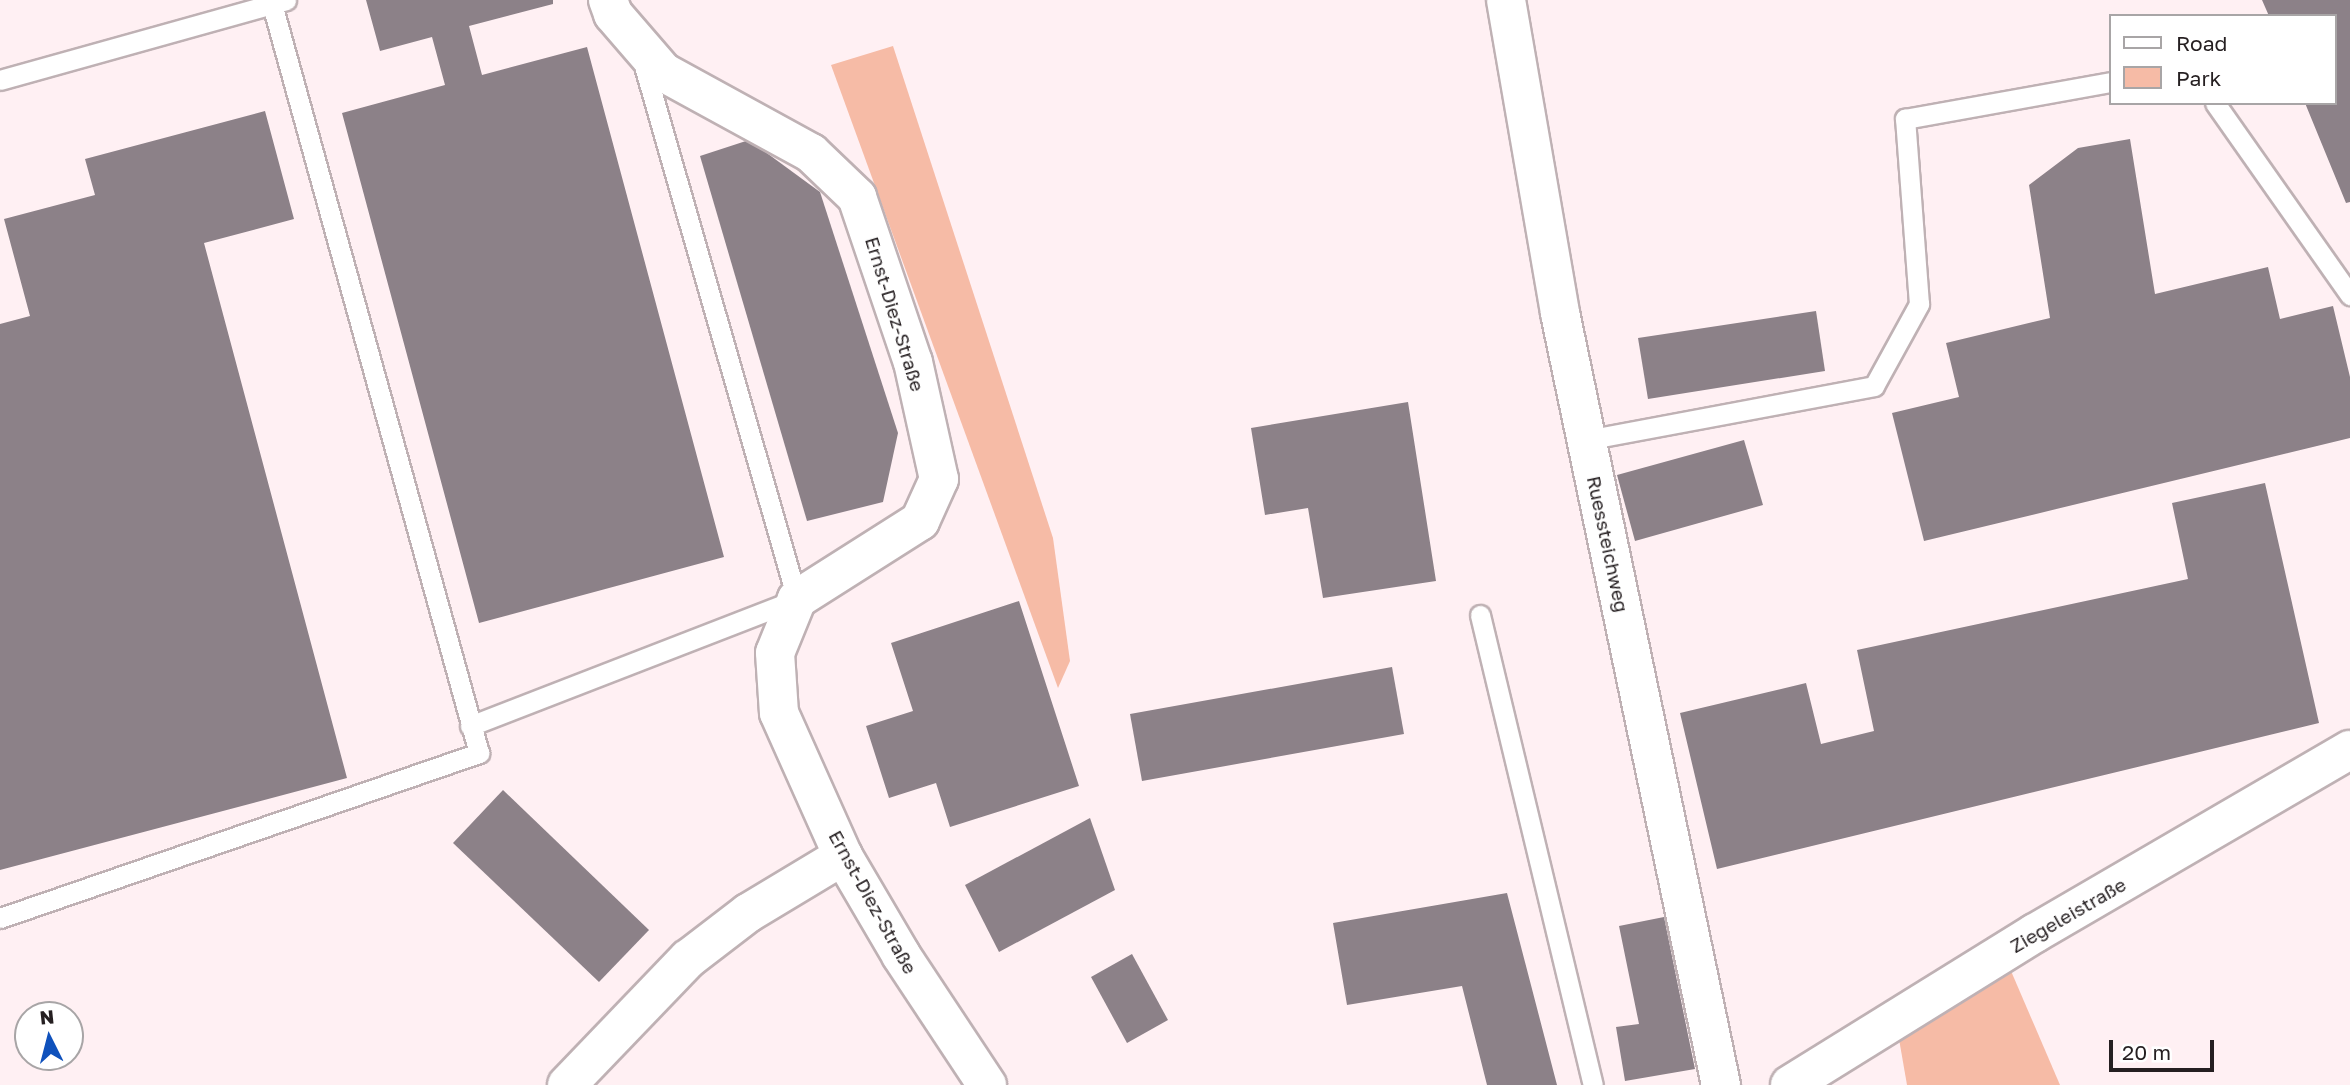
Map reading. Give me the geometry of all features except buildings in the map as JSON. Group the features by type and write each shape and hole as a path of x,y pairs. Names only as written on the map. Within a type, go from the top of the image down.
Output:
{"street":[{"name":"Ernst-Diez-Straße","path":"608,0 639,47 663,72 811,153 857,197 913,362 939,479 920,521 797,599 775,653 779,713 843,856 901,955 987,1085"},
{"name":"Ruessteichweg","path":"1506,0 1557,299 1721,1085"},
{"name":"Ziegeleistraße","path":"1790,1085 2035,933 2350,750"},
{"path":"567,1085 688,959 748,913 843,856"}],"lane":[{"path":"0,80 279,2 478,753 0,918"},
{"path":"470,726 797,599 639,47"},
{"path":"1587,440 1874,386 1919,304 1905,119 2108,82"},
{"path":"2216,105 2350,295"},
{"path":"1480,615 1593,1085"}],"green space":[{"path":"893,46 1053,538 1070,661 1058,688 831,65"},
{"path":"2011,971 2060,1085 1907,1085 1899,1039"}]}
